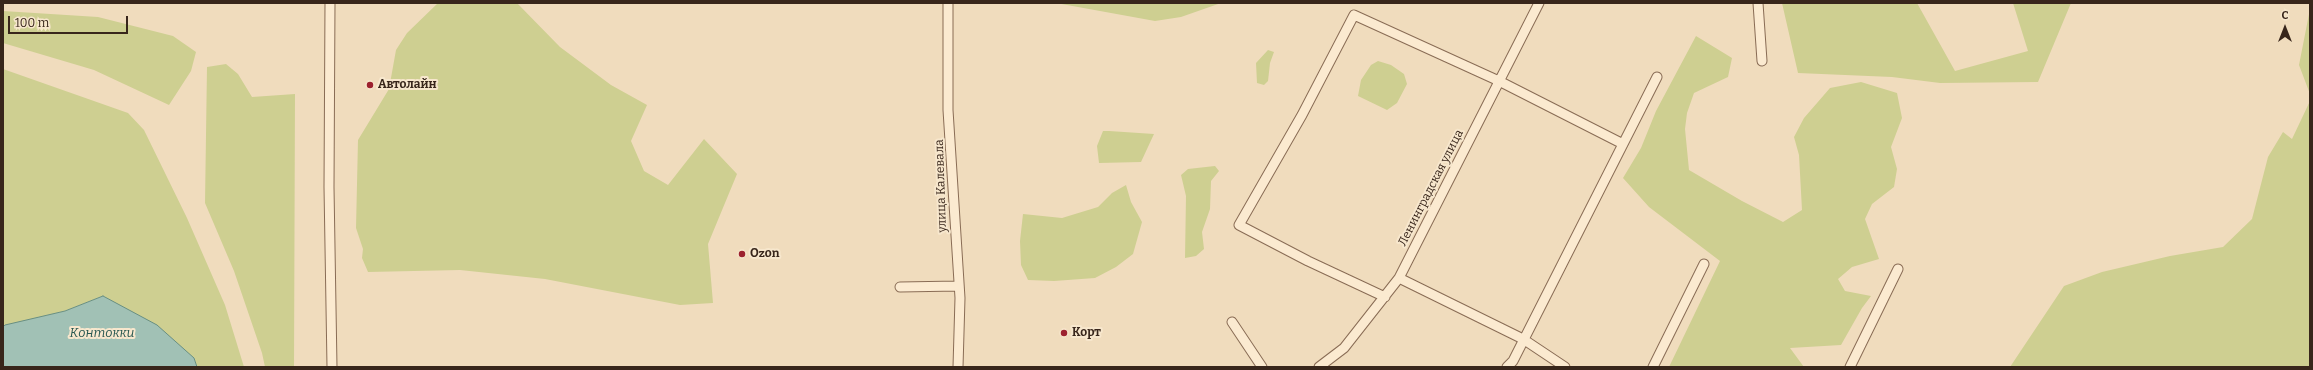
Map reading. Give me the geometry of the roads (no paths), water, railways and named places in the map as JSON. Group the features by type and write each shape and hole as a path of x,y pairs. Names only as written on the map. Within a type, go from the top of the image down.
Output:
{"street":[{"path":"330,3 329,187 332,367"},
{"name":"улица Калевала","path":"948,3 948,110 952,148 954,229 958,286 958,367"},
{"name":"Ленинградская улица","path":"1319,367 1344,348 1399,278 1539,3"},
{"path":"1758,3 1762,61"},
{"path":"1385,297 1308,261 1239,225 1302,116 1354,14 1499,81 1623,144"},
{"path":"1508,367 1513,361 1657,77"},
{"path":"1653,367 1704,264"},
{"path":"1850,367 1898,269"},
{"path":"1399,278 1523,339 1565,367"},
{"path":"900,287 958,286"},
{"path":"1232,322 1262,367"}],"water":[{"name":"Контокки","path":"103,296 157,325 194,358 197,367 3,367 3,327 5,325 65,311"}],"place":[{"name":"Автолайн","path":"370,85"},
{"name":"Ozon","path":"742,254"},
{"name":"Корт","path":"1064,333"}]}
